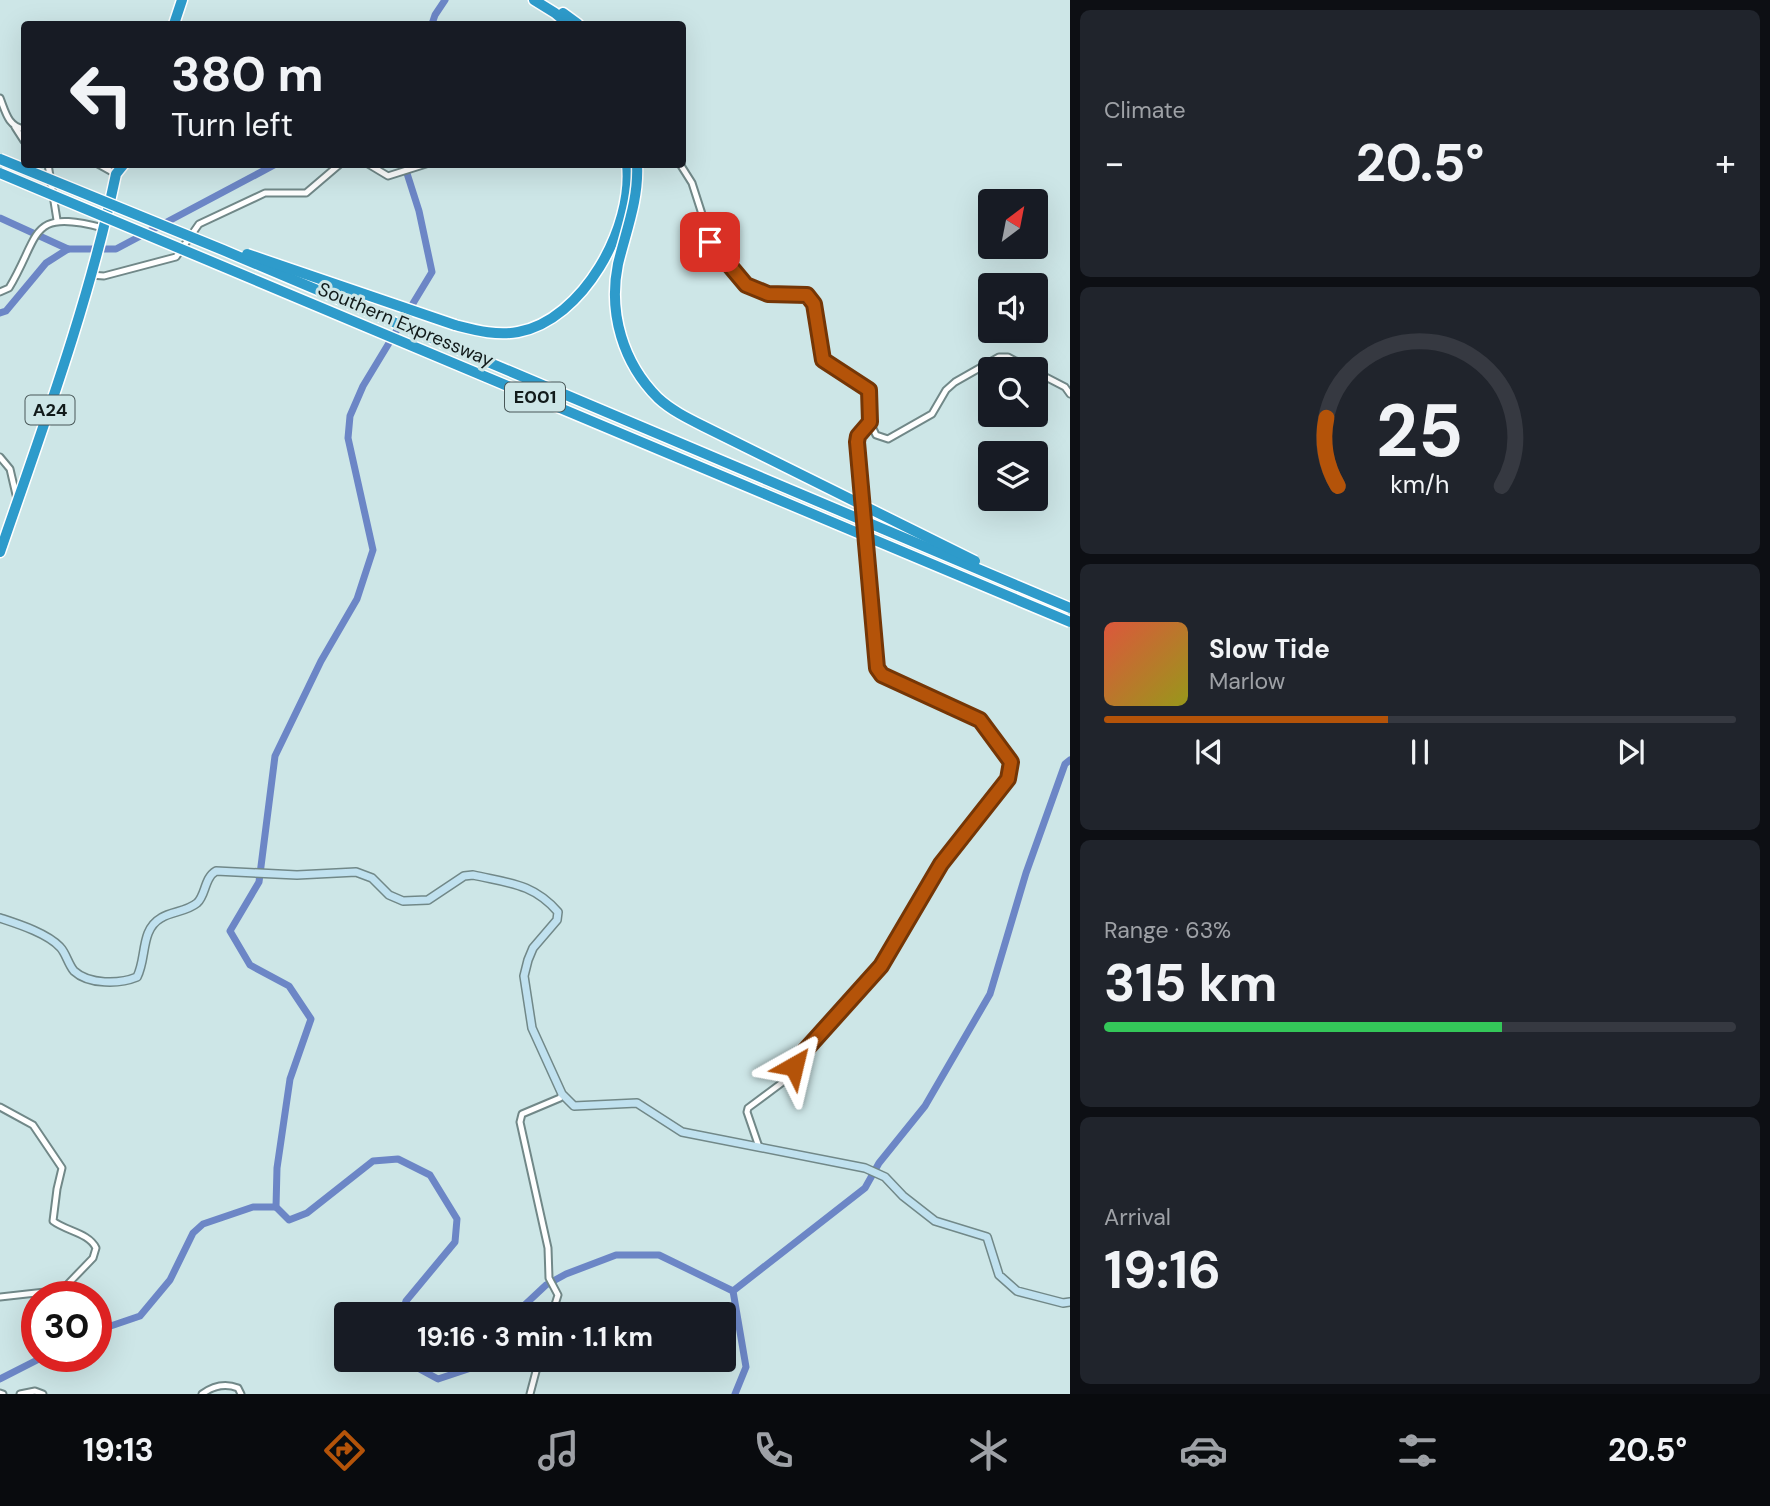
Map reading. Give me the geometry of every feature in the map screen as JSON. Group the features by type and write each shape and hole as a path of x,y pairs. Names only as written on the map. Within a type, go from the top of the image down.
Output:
{"highway":[{"path":"175,21 183,0"},
{"path":"534,0 564,21"},
{"path":"546,0 574,21"},
{"name":"Southern Expressway","path":"0,159 21,168"},
{"name":"Southern Expressway","path":"22,168 1070,607"},
{"name":"A24","path":"0,552 49,414 92,271 116,174 121,168"},
{"path":"170,229 454,325 482,331 520,332 556,318 571,305 598,272 621,220 626,196 627,168"},
{"path":"637,168 635,200 617,268 615,313 627,354 659,399 676,412 715,433 1070,607"},
{"name":"Southern Expressway","path":"0,173 1070,622"}],"street":[{"path":"0,98 11,123 21,136"},
{"path":"15,127 21,128"},
{"path":"49,168 57,220"},
{"path":"105,168 116,174"},
{"path":"92,271 104,276 176,257 202,222 265,192 306,193 335,168"},
{"path":"375,168 388,176 413,168"},
{"path":"683,168 692,183 710,242 746,285 768,294 807,295 814,304 823,360 869,390 870,422 876,435 888,439 932,414 946,390 978,369"},
{"path":"0,292 9,288 37,233 47,224 57,220 102,232"},
{"path":"1048,378 1065,387 1070,394"},
{"path":"759,1147 748,1108 787,1079 802,1054 881,966 941,864 1008,779 1012,769 1011,762 980,720 882,675 877,668 857,442 858,436 870,422"},
{"path":"0,457 10,469 17,502"},
{"path":"0,918 30,929 60,946 75,972 93,980 125,982 138,977 142,969 147,932 161,918 183,911 198,902 210,874 223,870 278,874 356,872 366,874 389,895 403,901 428,900 464,876 473,875 524,887 546,898 558,912 557,920 533,948 524,976 532,1028 562,1094 573,1106 637,1103 682,1132 865,1168 885,1177 903,1196 935,1221 987,1237 999,1275 1017,1291 1063,1303 1070,1302"},
{"path":"556,1302 558,1295 549,1278 548,1248 520,1122 522,1114 560,1098 562,1094"},
{"path":"0,1107 33,1125 62,1168 53,1221 62,1228 86,1237 96,1248 93,1258 65,1286 54,1291 0,1297"},
{"path":"530,1394 536,1372"},
{"path":"202,1394 218,1386 230,1385 238,1388 241,1394"},
{"path":"20,1394 36,1391 43,1394"}],"waterway":[{"path":"433,21 445,0"},
{"path":"0,313 6,311 46,263 68,249 116,249 268,168"},
{"path":"405,168 419,211 432,272 363,386 350,416 348,438 373,550 357,599 321,661 275,756 259,882 230,931 250,965 289,986 311,1019 290,1079 277,1168 276,1207 289,1220 307,1213 373,1161 398,1159 430,1175 457,1219 455,1242 406,1302"},
{"path":"0,218 68,249"},
{"path":"735,1394 746,1367 733,1291 865,1188 879,1163 925,1106 990,994 1026,873 1065,764 1070,760"},
{"path":"112,1326 140,1316 170,1280 193,1233 203,1224 253,1207 276,1207"},
{"path":"528,1302 546,1285 566,1274 616,1255 659,1255 733,1291"},
{"path":"0,1379 21,1368"},
{"path":"425,1372 438,1379 459,1372"}],"route":[{"path":"710,242 746,285 768,294 807,295 814,304 823,360 869,390 870,422 858,436 857,442 877,668 882,675 980,720 1011,762 1012,769 1008,779 941,864 881,966 794,1066"}]}
